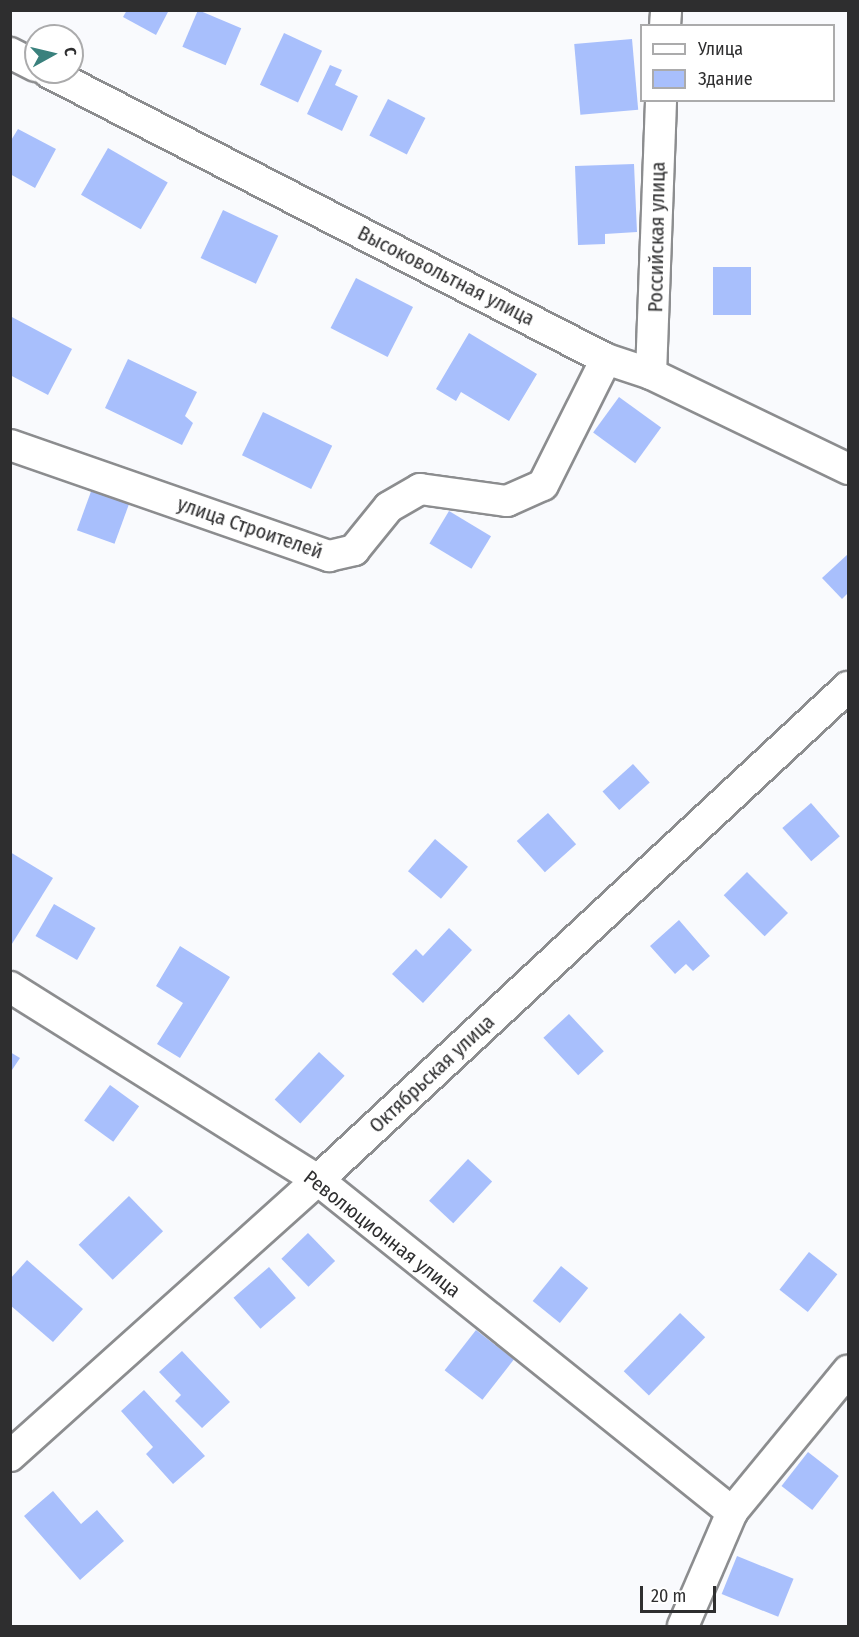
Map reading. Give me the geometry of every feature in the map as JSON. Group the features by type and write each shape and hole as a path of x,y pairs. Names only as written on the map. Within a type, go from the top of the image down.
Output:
{"street":[{"path":"10,53 24,60"},
{"name":"Высоковольтная улица","path":"71,84 606,359 651,374 849,469"},
{"name":"Российская улица","path":"651,374 662,102"},
{"name":"улица Строителей","path":"10,445 330,556 354,550 389,507 420,489 507,501 543,485 606,359"},
{"name":"Октябрьская улица","path":"10,1456 318,1180 849,687"},
{"name":"Революционная улица","path":"10,987 318,1180 732,1512"},
{"path":"683,1626 732,1512 849,1371"}],"building":[{"path":"127,10 169,10 156,35 123,17"},
{"path":"198,10 241,28 226,65 182,47"},
{"path":"284,33 322,51 298,102 260,85"},
{"path":"632,39 638,110 580,115 574,44"},
{"path":"330,65 342,70 335,85 358,96 342,131 307,114"},
{"path":"388,99 425,118 407,155 369,136"},
{"path":"18,129 56,149 35,188 10,174 10,142"},
{"path":"108,148 168,182 141,229 81,195"},
{"path":"634,164 637,232 605,234 605,244 578,245 575,166"},
{"path":"223,210 278,236 256,284 201,258"},
{"path":"713,267 751,267 751,315 713,315"},
{"path":"356,278 413,307 388,357 331,328"},
{"path":"10,316 72,349 48,395 10,375"},
{"path":"469,333 537,374 509,421 461,392 456,401 436,389"},
{"path":"128,359 197,392 185,416 193,423 182,445 105,408"},
{"path":"619,397 661,428 635,463 593,433"},
{"path":"263,412 332,446 311,489 242,455"},
{"path":"93,486 131,500 115,544 77,530"},
{"path":"449,511 491,536 471,569 429,544"},
{"path":"848,554 848,593 842,599 822,578"},
{"path":"633,764 650,783 619,810 603,791"},
{"path":"811,803 840,836 811,861 782,828"},
{"path":"548,813 576,844 545,872 517,841"},
{"path":"435,839 468,867 441,899 408,871"},
{"path":"10,852 53,878 10,947"},
{"path":"747,872 788,913 765,936 724,895"},
{"path":"54,904 96,928 77,960 36,936"},
{"path":"679,920 710,956 693,971 686,964 675,974 650,946"},
{"path":"449,928 472,950 423,1003 392,974 416,949 423,956"},
{"path":"180,946 230,977 180,1058 157,1044 183,1003 156,986"},
{"path":"569,1014 604,1051 578,1075 543,1038"},
{"path":"10,1052 20,1058 10,1073"},
{"path":"319,1052 345,1076 300,1123 275,1100"},
{"path":"110,1085 139,1106 113,1142 84,1121"},
{"path":"468,1159 492,1182 453,1223 429,1201"},
{"path":"129,1196 163,1231 113,1280 79,1245"},
{"path":"308,1233 335,1261 308,1287 281,1259"},
{"path":"809,1252 837,1274 808,1312 779,1290"},
{"path":"27,1260 83,1309 53,1342 10,1305 10,1279"},
{"path":"561,1266 588,1288 560,1323 533,1301"},
{"path":"269,1267 296,1298 260,1329 234,1298"},
{"path":"680,1313 705,1337 649,1396 624,1371"},
{"path":"476,1330 514,1360 482,1400 445,1370"},
{"path":"182,1351 230,1402 202,1428 175,1401 181,1395 159,1372"},
{"path":"144,1390 205,1456 173,1484 146,1454 153,1447 121,1411"},
{"path":"808,1452 839,1476 812,1510 782,1486"},
{"path":"53,1491 81,1524 97,1510 124,1541 80,1580 24,1516"},
{"path":"737,1556 794,1579 778,1617 722,1594"}]}
